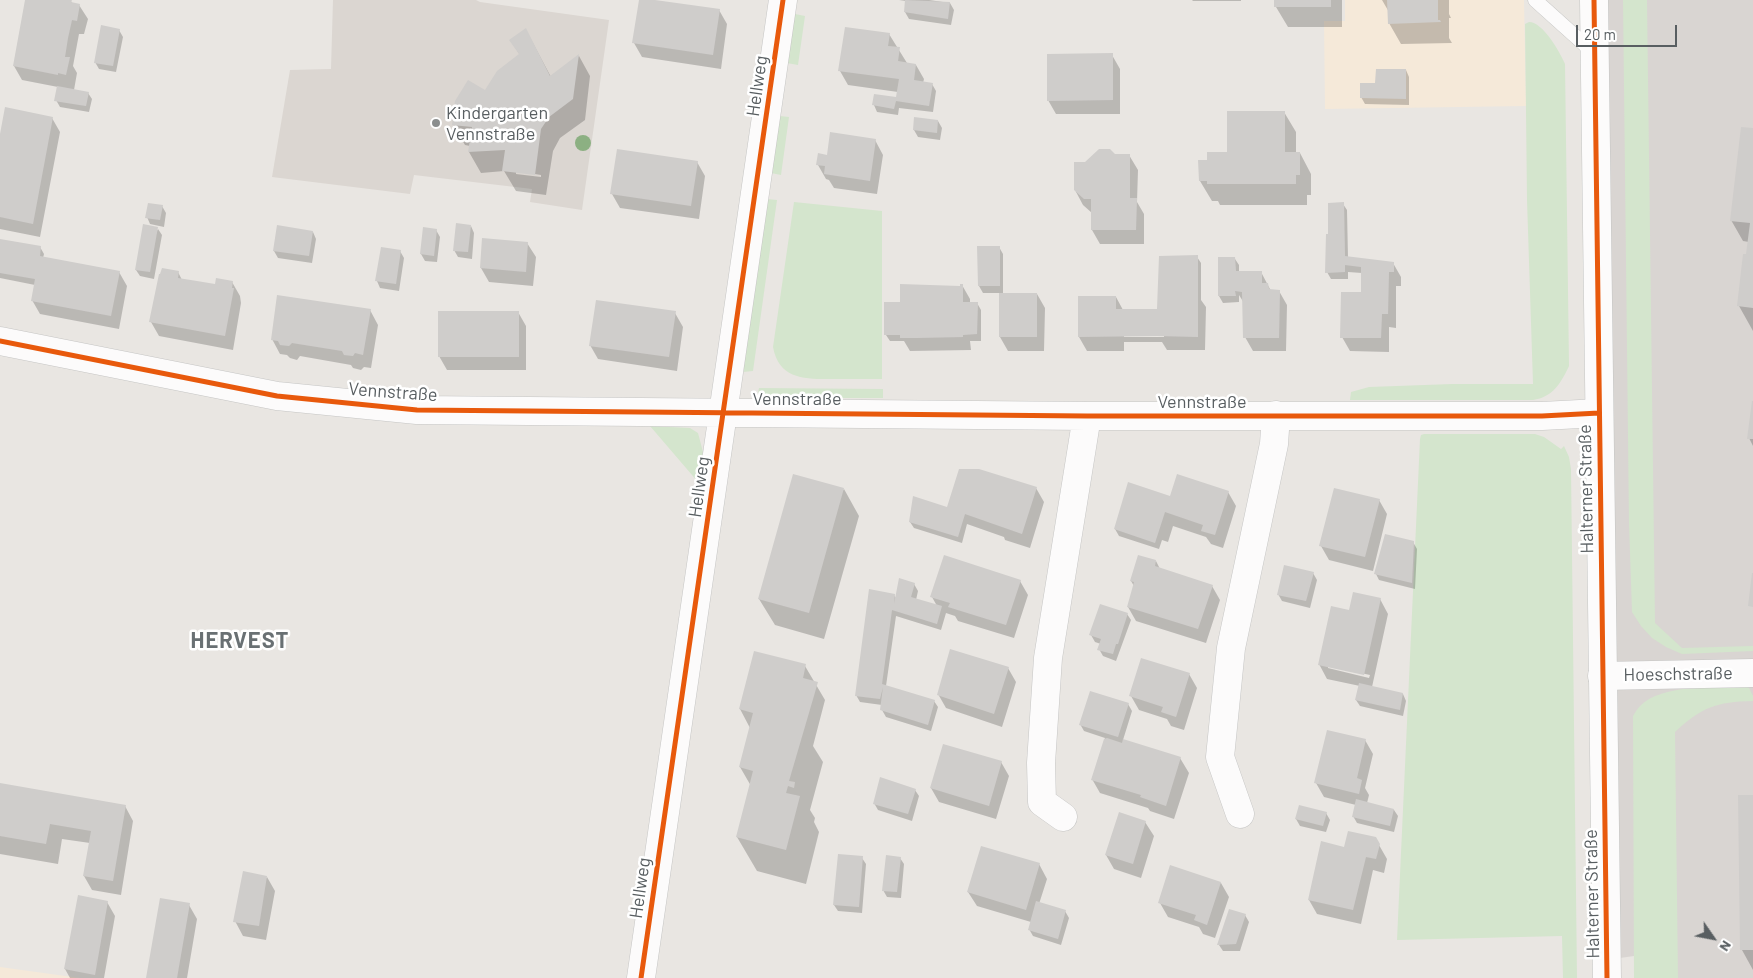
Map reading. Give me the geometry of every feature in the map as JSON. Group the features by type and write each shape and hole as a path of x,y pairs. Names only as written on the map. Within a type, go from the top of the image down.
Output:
{"street":[{"name":"Hellweg","path":"641,978 783,0"},
{"name":"Halterner Straße","path":"1594,0 1607,978"},
{"name":"Vennstraße","path":"0,341 277,396 417,410 1087,416 1542,416 1599,413"},
{"path":"1240,814 1220,757 1231,648 1274,444 1276,415"},
{"path":"1063,817 1042,802 1041,763 1048,658 1087,416"},
{"name":"Hoeschstraße","path":"1602,676 1753,673"}],"lane":[{"path":"1535,0 1595,54"}],"shaded area":[{"name":"Kindergarten Vennstraße","path":"333,0 476,0 609,20 582,210 530,202 532,189 414,175 410,194 272,177 290,70 331,69"},
{"path":"1345,0 1524,0 1526,106 1325,109 1324,21 1345,21"},
{"path":"1594,0 1753,0 1753,978 1653,978 1641,955 1606,960"},
{"path":"0,967 80,978 0,978"}],"green space":[{"path":"1623,0 1647,0 1655,623 1682,648 1753,646 1753,651 1682,654 1652,638 1632,612 1629,523"},
{"path":"795,14 805,16 798,65 787,63"},
{"path":"1529,22 1534,23 1545,32 1555,45 1565,64 1569,366 1563,378 1551,392 1546,396 1533,400 1350,400 1351,392 1369,387 1533,384 1527,200 1525,24"},
{"path":"780,116 789,117 781,175 771,173"},
{"path":"767,199 777,200 753,371 743,372"},
{"path":"794,202 882,211 882,379 805,378 788,372 776,358 773,347"},
{"path":"759,388 883,389 883,398 766,398 758,393"},
{"path":"650,426 690,428 698,433 703,452 698,482"},
{"path":"1535,434 1544,437 1561,449 1564,446 1569,457 1571,469 1577,978 1563,978 1562,936 1397,940 1420,439 1421,435"},
{"path":"1748,686 1753,696 1753,701 1729,703 1702,711 1675,732 1678,978 1634,978 1633,716 1640,706 1649,699 1676,690"}],"building":[{"path":"25,0 72,0 71,2 80,4 77,21 72,20 68,38 65,57 70,57 66,75 13,66"},
{"path":"639,0 655,0 720,9 713,55 632,43"},
{"path":"905,0 950,2 948,19 904,12"},
{"path":"1274,0 1331,0 1331,7 1274,7"},
{"path":"1387,0 1438,0 1438,20 1441,22 1388,24"},
{"path":"101,25 120,29 113,66 94,63"},
{"path":"845,27 890,33 888,46 900,47 898,61 916,64 914,80 933,83 929,106 896,101 894,109 872,105 874,94 896,97 899,79 838,71"},
{"name":"Kindergarten Vennstraße","path":"526,28 550,76 579,54 573,99 549,117 541,129 535,175 502,171 505,150 468,152 472,127 452,125 455,101 468,80 485,90 497,71 519,54 509,40"},
{"path":"1113,53 1113,100 1047,101 1047,54"},
{"path":"1376,69 1406,69 1406,99 1360,98 1360,83 1375,83"},
{"path":"57,86 89,92 86,106 54,101"},
{"path":"5,107 53,117 33,224 0,217 0,134"},
{"path":"1227,111 1285,111 1285,152 1300,152 1300,175 1296,175 1296,184 1207,184 1207,181 1199,181 1198,160 1207,160 1207,152 1227,152"},
{"path":"914,117 938,120 937,133 913,130"},
{"path":"1741,127 1753,128 1753,308 1737,306 1743,254 1746,254 1750,223 1730,221"},
{"path":"830,132 876,139 870,181 824,174 825,166 816,165 818,153 827,155"},
{"path":"617,149 698,161 691,206 610,194"},
{"path":"1099,149 1110,149 1115,154 1130,154 1130,198 1137,198 1136,230 1091,230 1091,199 1084,199 1074,190 1074,162 1085,162"},
{"path":"1344,202 1345,256 1394,262 1394,272 1389,272 1388,314 1382,314 1381,338 1340,338 1341,292 1361,292 1361,267 1345,265 1345,272 1325,273 1328,203"},
{"path":"148,203 163,205 160,220 145,218"},
{"path":"456,223 471,225 468,252 453,251"},
{"path":"143,224 158,227 150,272 135,270"},
{"path":"277,225 313,231 309,256 273,251"},
{"path":"423,227 437,229 434,256 420,254"},
{"path":"482,238 528,242 526,272 480,268"},
{"path":"0,239 41,246 40,256 120,271 111,316 31,301 35,279 0,273"},
{"path":"977,246 1000,246 1000,286 978,286"},
{"path":"381,247 401,250 396,284 375,281"},
{"path":"1198,255 1198,337 1078,337 1078,296 1116,296 1116,309 1157,309 1159,256"},
{"path":"1218,257 1235,257 1236,271 1262,271 1262,283 1268,283 1269,289 1280,290 1279,338 1243,338 1242,292 1235,291 1236,296 1218,296"},
{"path":"162,268 179,271 178,278 215,284 216,278 233,281 232,288 234,288 225,336 149,322 159,274"},
{"path":"900,284 960,286 960,284 963,284 963,302 978,302 977,334 963,335 963,337 916,338 884,335 884,302 900,302"},
{"path":"999,293 1037,293 1037,337 999,337"},
{"path":"277,295 371,309 363,355 355,353 353,356 344,355 342,351 292,343 289,346 280,345 278,341 271,340"},
{"path":"596,300 676,311 669,357 589,346"},
{"path":"438,311 519,311 519,357 438,357"},
{"path":"1752,401 1753,439 1747,439"},
{"path":"959,469 979,469 1037,487 1022,534 965,514 958,537 909,522 913,496 947,507"},
{"path":"793,474 844,488 809,613 758,599"},
{"path":"1177,474 1229,491 1215,535 1201,531 1203,525 1165,512 1155,543 1114,529 1128,482 1170,496"},
{"path":"1334,488 1380,499 1365,557 1319,546"},
{"path":"1385,534 1414,541 1412,583 1374,574"},
{"path":"944,555 1021,580 1006,625 948,607 950,603 930,597"},
{"path":"1138,555 1156,560 1155,566 1213,585 1198,629 1127,607 1134,582 1130,581"},
{"path":"1284,565 1314,572 1306,601 1277,595"},
{"path":"1753,573 1753,607 1748,606"},
{"path":"899,578 915,583 911,597 942,606 937,624 892,610 882,684 935,700 928,725 880,710 883,687 880,699 855,696 869,589 895,594 894,604"},
{"path":"1353,592 1381,598 1364,675 1318,665 1331,606 1349,610"},
{"path":"1100,604 1128,613 1113,654 1097,650 1101,639 1089,635"},
{"path":"950,649 1009,667 994,714 937,695"},
{"path":"754,651 806,664 803,678 818,682 789,781 795,782 794,788 788,786 786,793 800,796 786,850 736,837 753,771 739,767 753,713 739,709"},
{"path":"1141,658 1190,673 1176,717 1161,712 1163,707 1129,696"},
{"path":"1359,683 1403,693 1400,710 1355,700"},
{"path":"1090,691 1129,703 1118,737 1079,725"},
{"path":"1327,730 1366,739 1357,778 1362,780 1359,794 1314,783"},
{"path":"1107,738 1122,743 1123,739 1181,757 1166,806 1140,797 1141,795 1091,780 1104,739"},
{"path":"943,744 1002,761 989,806 930,788"},
{"path":"880,777 916,789 908,814 873,804"},
{"path":"0,783 126,805 113,881 83,876 91,831 50,824 46,844 0,836"},
{"path":"1738,795 1753,795 1753,950 1740,950"},
{"path":"1356,799 1394,809 1390,826 1352,817"},
{"path":"1299,805 1327,812 1323,826 1295,819"},
{"path":"1119,812 1146,821 1133,864 1105,855"},
{"path":"1348,831 1376,837 1380,844 1376,859 1366,857 1353,910 1308,900 1321,841 1344,847"},
{"path":"981,846 1040,863 1026,910 967,892"},
{"path":"838,854 863,856 859,907 833,905"},
{"path":"886,855 901,857 897,892 882,891"},
{"path":"1170,865 1221,882 1207,925 1194,920 1196,915 1158,903"},
{"path":"243,871 267,876 259,926 233,922"},
{"path":"78,895 108,901 95,975 64,969"},
{"path":"160,898 190,903 177,978 146,978"},
{"path":"1036,901 1066,910 1058,939 1028,930"},
{"path":"1229,909 1246,914 1236,944 1217,945"}],"cycle path":[{"path":"641,978 783,0"},
{"path":"1594,0 1607,978"},
{"path":"0,341 277,396 417,410 1087,416 1542,416 1599,413"}],"place":[{"name":"Kindergarten Vennstraße","path":"436,123"}],"district":[{"name":"HERVEST","path":"240,641"}]}
